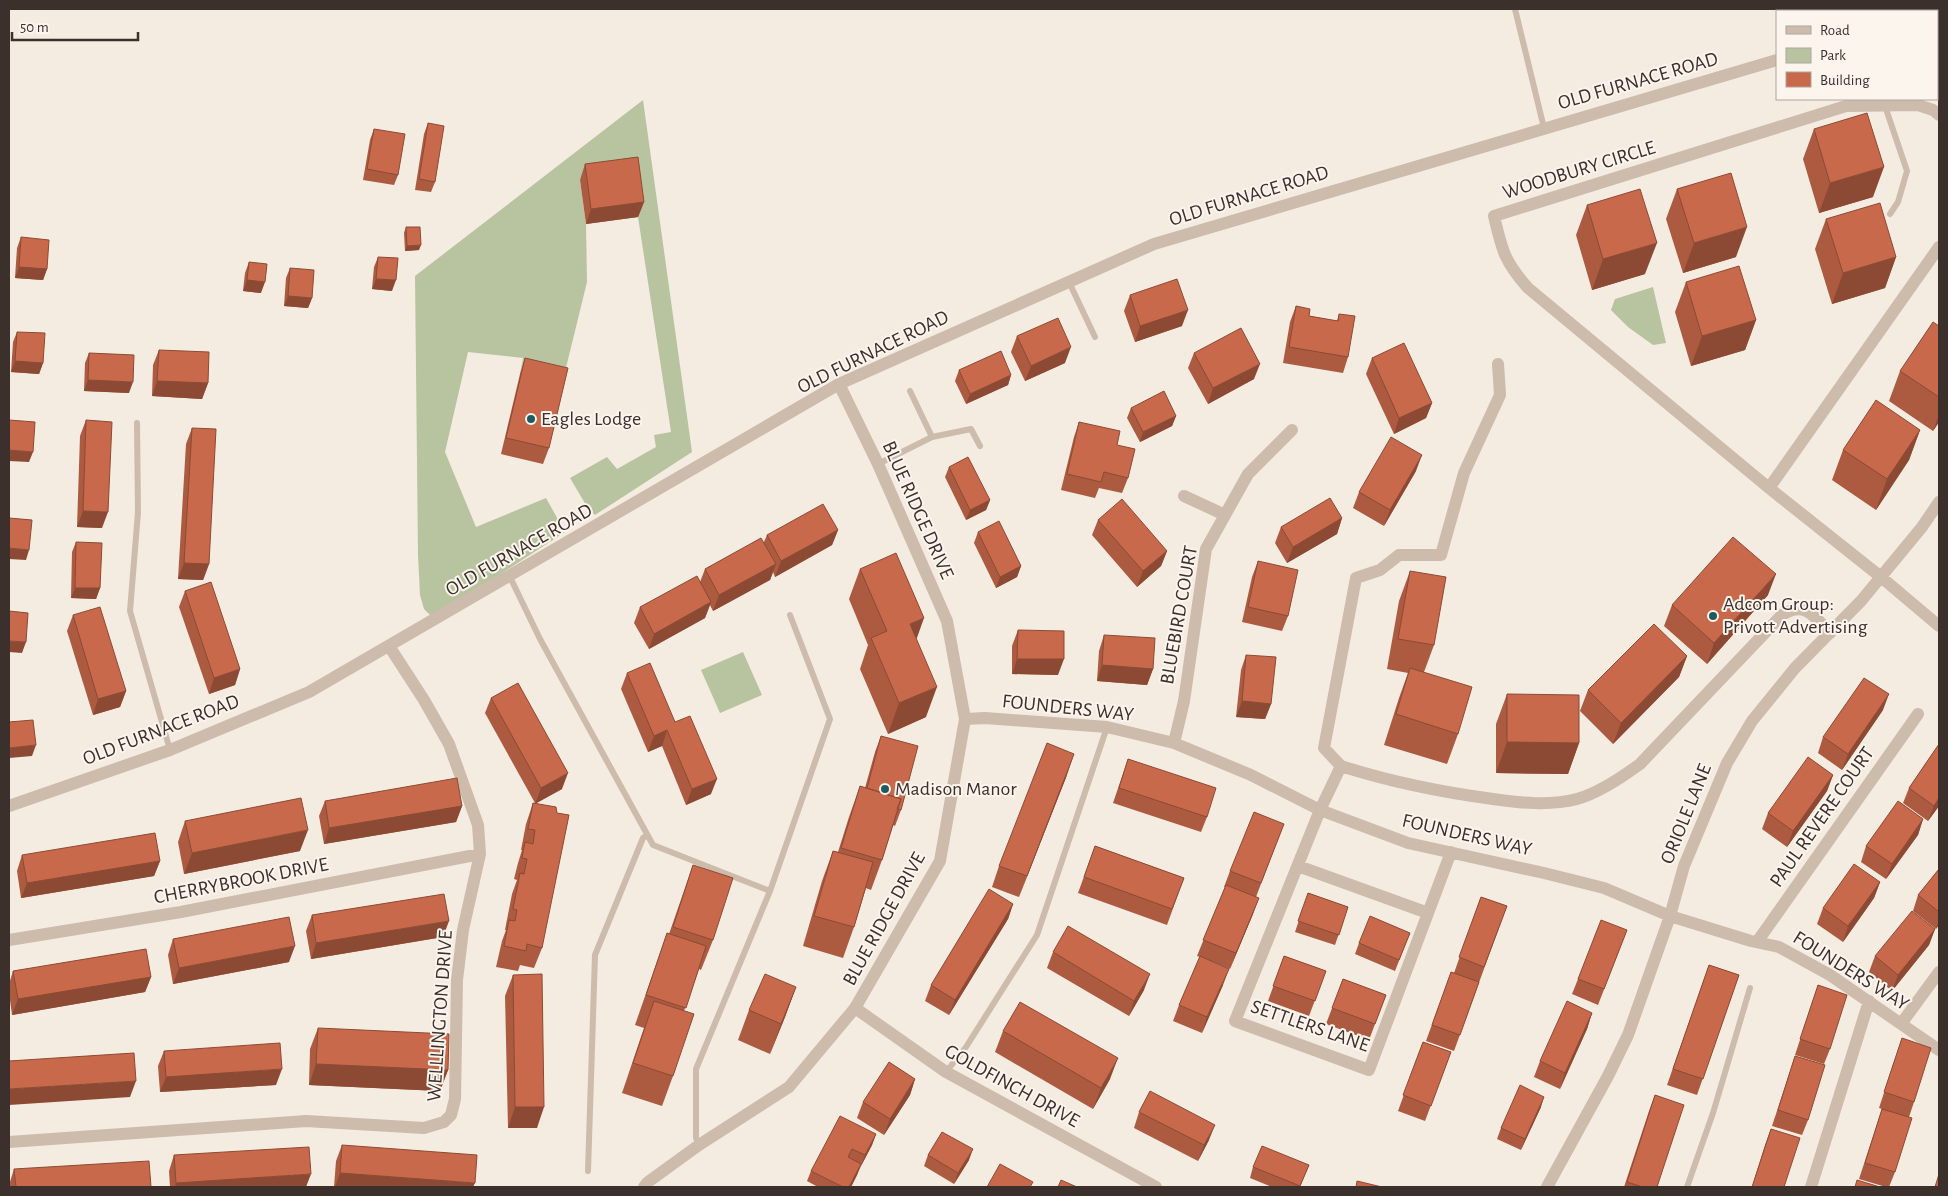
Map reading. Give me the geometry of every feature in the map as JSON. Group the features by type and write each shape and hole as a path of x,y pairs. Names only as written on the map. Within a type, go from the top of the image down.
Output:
{"street":[{"name":"OLD FURNACE ROAD","path":"9,806 170,750 309,692 840,384 1154,244 1776,60"},
{"name":"WOODBURY CIRCLE","path":"1939,115 1933,110 1918,105 1846,106 1494,216 1502,249 1512,269 1528,288 1769,488 1881,576 1939,626"},
{"path":"1769,488 1939,247"},
{"path":"1498,364 1500,396 1464,473 1441,555 1399,555 1380,570 1356,578 1324,748 1340,766 1388,781 1471,797 1532,803 1578,799 1611,783 1640,764 1773,624 1789,611 1795,609 1807,610 1830,633"},
{"name":"BLUE RIDGE DRIVE","path":"644,1187 648,1182 699,1146 789,1086 855,1008 940,861 965,719 947,621 878,464 840,384"},
{"name":"BLUEBIRD COURT","path":"1174,743 1184,701 1206,549 1248,474 1292,430"},
{"path":"1184,496 1225,514"},
{"name":"ORIOLE LANE","path":"1547,1187 1620,1051 1637,1011 1670,916 1684,866 1727,763 1752,721 1795,668 1861,601 1922,527 1939,502"},
{"name":"WELLLINGTON DRIVE","path":"9,1142 306,1121 424,1128 444,1122 451,1115 455,1099 457,980 464,930 480,854 478,824 449,744 424,700 389,646"},
{"name":"PAUL REVERE COURT","path":"1757,942 1918,714"},
{"name":"FOUNDERS WAY","path":"965,719 985,718 1107,727 1174,743 1251,774 1320,810 1408,843 1604,888 1670,916 1779,947 1830,975 1939,1050"},
{"name":"SETTLERS LANE","path":"1340,766 1320,810 1235,1020 1369,1070 1450,852"},
{"name":"CHERRYBROOK DRIVE","path":"9,940 181,912 480,854"},
{"path":"1298,866 1428,913"},
{"path":"1901,1024 1939,972"},
{"path":"1811,1187 1869,1001"},
{"name":"GOLDFINCH DRIVE","path":"855,1008 946,1072 1156,1187"}],"lane":[{"path":"1515,9 1544,128"},
{"path":"1885,106 1906,171 1898,202 1890,214"},
{"path":"1069,282 1094,337"},
{"path":"910,391 932,437"},
{"path":"137,423 138,512 130,611 170,750"},
{"path":"878,464 932,437 971,429 980,446"},
{"path":"510,576 540,639 653,845 770,890"},
{"path":"699,1146 696,1138 696,1069 770,890 830,719 790,615"},
{"path":"946,1072 966,1048 1037,935 1107,727"},
{"path":"588,1171 595,955 643,838 647,835"},
{"path":"1687,1187 1713,1113 1750,988"}],"green space":[{"path":"643,100 692,452 595,515 589,510 570,478 607,457 617,469 656,447 654,435 671,432 638,217 580,180 586,224 587,282 562,384 520,374 523,358 468,352 445,452 476,527 546,498 565,532 433,618 424,609 420,595 415,276"},
{"path":"1653,287 1666,343 1653,345 1628,327 1611,310 1615,299"},
{"path":"743,652 762,695 720,713 701,670"}],"building":[{"path":"1867,113 1884,167 1830,183 1814,129"},
{"path":"428,123 444,126 435,182 419,179"},
{"path":"374,129 405,134 398,175 367,169"},
{"path":"638,157 644,202 591,209 585,164"},
{"path":"1731,173 1747,227 1694,243 1677,189"},
{"path":"1640,189 1657,243 1603,259 1587,205"},
{"path":"1880,203 1896,257 1843,273 1826,219"},
{"path":"406,227 420,227 421,245 407,246"},
{"path":"21,237 49,240 47,269 19,267"},
{"path":"378,257 398,258 396,280 376,279"},
{"path":"249,262 267,264 265,282 247,280"},
{"path":"1739,266 1756,320 1702,336 1686,282"},
{"path":"290,268 314,270 312,298 288,296"},
{"path":"1177,279 1188,310 1140,326 1130,295"},
{"path":"1296,306 1310,309 1309,316 1338,321 1339,314 1355,316 1348,357 1289,347"},
{"path":"1058,318 1071,347 1031,366 1017,336"},
{"path":"1933,322 1939,326 1939,397 1900,371"},
{"path":"1241,328 1260,364 1213,388 1194,353"},
{"path":"17,332 45,333 43,363 15,361"},
{"path":"1404,343 1432,403 1399,418 1372,358"},
{"path":"159,350 209,352 208,383 157,381"},
{"path":"1001,351 1011,375 970,394 959,370"},
{"path":"89,353 134,355 133,382 88,380"},
{"name":"Eagles Lodge","path":"525,358 568,368 549,448 506,438"},
{"path":"1164,391 1176,416 1143,432 1131,408"},
{"path":"1876,400 1920,430 1887,479 1843,450"},
{"path":"9,420 35,422 33,452 9,450"},
{"path":"86,420 112,422 108,512 83,511"},
{"path":"1079,422 1120,431 1117,445 1135,449 1128,478 1104,472 1101,482 1067,474"},
{"path":"192,428 216,429 209,564 184,563"},
{"path":"1391,437 1422,455 1390,510 1359,492"},
{"path":"968,457 990,500 970,510 949,467"},
{"path":"1330,498 1342,518 1293,547 1281,527"},
{"path":"1122,499 1167,551 1143,571 1098,520"},
{"path":"823,504 838,530 781,561 767,535"},
{"path":"9,518 32,520 29,550 9,548"},
{"path":"999,521 1021,566 1000,577 978,532"},
{"path":"1733,537 1776,574 1714,643 1672,605"},
{"path":"761,538 776,564 719,595 705,569"},
{"path":"76,542 102,543 100,588 75,588"},
{"path":"896,553 924,618 910,624 937,687 899,703 871,638 887,631 860,569"},
{"path":"1258,561 1298,570 1288,616 1248,607"},
{"path":"1410,571 1446,577 1434,645 1398,639"},
{"path":"697,576 711,602 654,634 640,607"},
{"path":"211,582 240,669 214,678 185,591"},
{"path":"100,607 126,691 98,699 73,615"},
{"path":"9,611 28,613 26,642 9,641"},
{"path":"1654,624 1687,656 1621,723 1588,690"},
{"path":"1018,630 1064,631 1064,659 1017,659"},
{"path":"1104,635 1155,638 1153,669 1102,665"},
{"path":"1246,655 1276,657 1271,704 1242,701"},
{"path":"650,663 675,722 690,716 717,779 692,789 667,730 654,736 627,673"},
{"path":"1410,668 1472,687 1458,734 1396,714"},
{"path":"1864,678 1889,694 1848,754 1823,737"},
{"path":"518,683 568,773 541,788 491,698"},
{"path":"1507,694 1579,695 1579,743 1507,742"},
{"path":"33,720 36,745 9,748 9,722"},
{"path":"881,736 918,746 901,810 897,809 901,799 867,788"},
{"path":"1047,743 1074,754 1027,876 999,866"},
{"path":"1939,744 1939,798 1934,806 1909,788"},
{"path":"1808,757 1833,775 1793,831 1768,813"},
{"path":"1128,759 1216,788 1207,817 1119,788"},
{"path":"457,778 462,806 329,828 325,801"},
{"path":"860,786 901,799 882,860 841,848"},
{"path":"301,798 308,830 192,853 185,821"},
{"path":"1898,801 1923,819 1892,864 1866,846"},
{"path":"533,803 556,807 557,813 569,815 542,948 527,944 526,951 504,946 509,920 515,921 517,910 513,909 520,873 524,874 527,859 522,858 525,842 533,844 535,830 528,829"},
{"path":"1254,812 1284,824 1261,883 1230,871"},
{"path":"155,833 160,861 27,883 22,855"},
{"path":"1095,846 1184,878 1172,909 1084,877"},
{"path":"833,851 873,862 854,927 814,916"},
{"path":"1854,864 1880,882 1848,926 1823,908"},
{"path":"693,865 733,878 713,940 673,927"},
{"path":"1939,869 1939,912 1918,895"},
{"path":"1226,885 1259,898 1236,953 1203,940"},
{"path":"989,889 1013,904 955,1000 931,985"},
{"path":"1308,893 1348,907 1339,935 1298,921"},
{"path":"444,894 449,921 316,943 312,915"},
{"path":"1481,897 1507,906 1484,967 1459,957"},
{"path":"1912,911 1935,929 1898,975 1875,956"},
{"path":"1370,916 1410,933 1399,960 1359,943"},
{"path":"289,917 295,946 179,968 173,939"},
{"path":"1601,920 1627,930 1604,989 1578,979"},
{"path":"1068,926 1150,974 1134,1001 1053,952"},
{"path":"667,933 706,946 686,1008 646,995"},
{"path":"146,949 151,977 18,999 13,971"},
{"path":"1200,956 1229,969 1207,1017 1179,1005"},
{"path":"1284,956 1326,971 1315,1001 1273,986"},
{"path":"1709,965 1739,975 1703,1079 1673,1069"},
{"path":"1451,972 1479,982 1460,1035 1432,1025"},
{"path":"542,974 544,1107 515,1107 513,975"},
{"path":"765,974 796,987 781,1024 749,1010"},
{"path":"1343,979 1386,995 1375,1024 1332,1008"},
{"path":"1818,985 1847,995 1830,1049 1800,1039"},
{"path":"654,1001 694,1014 673,1076 633,1063"},
{"path":"1567,1001 1592,1013 1565,1073 1540,1061"},
{"path":"1020,1002 1118,1058 1101,1088 1003,1031"},
{"path":"318,1028 449,1034 448,1070 316,1064"},
{"path":"1902,1038 1931,1048 1914,1102 1884,1092"},
{"path":"1423,1042 1451,1052 1431,1106 1403,1095"},
{"path":"280,1043 282,1069 166,1077 164,1051"},
{"path":"134,1053 136,1081 9,1089 9,1061"},
{"path":"1795,1056 1825,1065 1808,1120 1778,1110"},
{"path":"889,1062 915,1079 890,1119 863,1102"},
{"path":"1520,1085 1544,1097 1525,1139 1501,1128"},
{"path":"1150,1091 1215,1125 1204,1145 1139,1112"},
{"path":"1655,1095 1684,1105 1657,1187 1643,1187 1627,1182"},
{"path":"1882,1109 1912,1118 1895,1172 1865,1163"},
{"path":"840,1116 876,1134 865,1155 852,1149 848,1157 861,1164 849,1187 843,1187 811,1171"},
{"path":"1771,1129 1800,1138 1784,1187 1752,1187"},
{"path":"942,1132 973,1149 958,1173 928,1155"},
{"path":"342,1145 477,1155 475,1183 340,1173"},
{"path":"1262,1146 1309,1165 1300,1186 1253,1167"},
{"path":"309,1147 311,1174 176,1183 174,1155"},
{"path":"149,1161 151,1187 16,1187 14,1169"},
{"path":"1000,1164 1033,1182 1030,1187 987,1187"},
{"path":"1939,1174 1939,1187 1935,1187"},
{"path":"1061,1180 1077,1187 1058,1187"},
{"path":"1857,1180 1880,1187 1855,1187"},
{"path":"1357,1181 1382,1187 1356,1187"}],"place":[{"name":"Eagles Lodge","path":"531,419"},
{"name":"Adcom Group: Privott Advertising","path":"1713,616"},
{"name":"Madison Manor","path":"885,789"}]}
